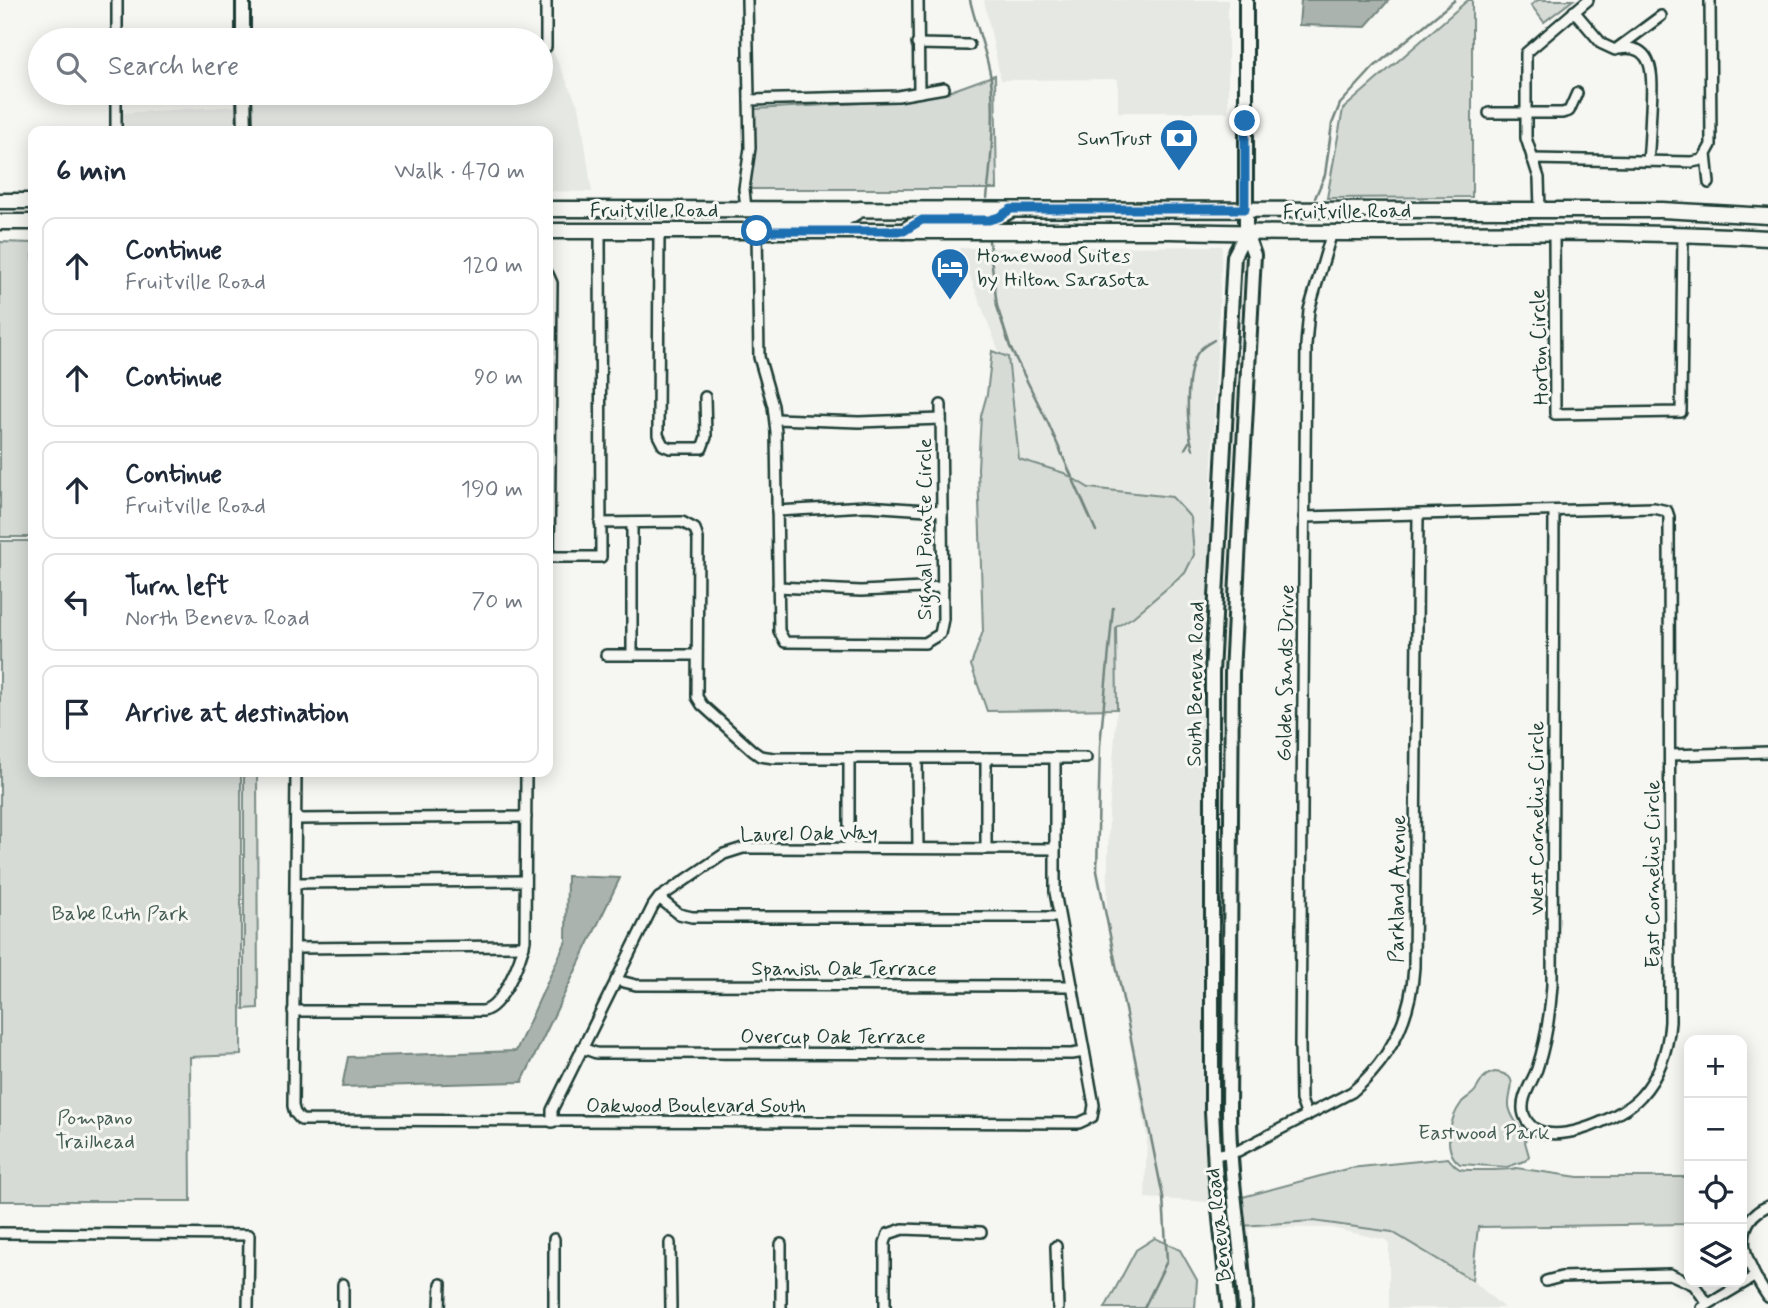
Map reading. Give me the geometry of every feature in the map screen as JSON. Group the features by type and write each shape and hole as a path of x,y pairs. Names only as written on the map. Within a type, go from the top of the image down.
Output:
{"main road":[{"path":"243,0 243,28"},
{"name":"South Beneva Road","path":"1229,1137 1232,673 1254,256 1246,233 1245,209 1246,0"},
{"path":"244,105 245,126"},
{"path":"0,201 28,201"},
{"path":"757,231 765,222 776,219 842,219 862,208"},
{"name":"Fruitville Road","path":"553,209 1599,209 1768,216"},
{"path":"698,231 746,209"},
{"path":"904,231 919,221 989,220 1011,209"},
{"path":"1501,232 1540,209"},
{"path":"1554,232 1599,209"},
{"path":"0,222 28,222"},
{"name":"Fruitville Road","path":"553,231 1554,232 1768,237"},
{"name":"South Beneva Road","path":"1213,1138 1212,673 1234,256 1246,233"},
{"name":"Beneva Road","path":"1229,1137 1245,1308"},
{"name":"Beneva Road","path":"1213,1138 1229,1308"}],"street":[{"path":"117,0 117,28"},
{"path":"546,0 546,28"},
{"path":"746,209 744,189 750,148 747,0"},
{"path":"918,0 919,92"},
{"path":"1540,209 1539,178 1527,138 1527,52 1588,0"},
{"path":"1532,159 1702,160 1711,145 1710,0"},
{"path":"1574,11 1602,44 1613,50 1636,48 1643,53 1652,72 1648,160"},
{"path":"1619,49 1661,16"},
{"path":"918,44 969,45"},
{"path":"749,100 898,96 944,88"},
{"path":"1489,113 1569,111 1577,93"},
{"path":"116,105 116,126"},
{"path":"1706,154 1709,183"},
{"path":"553,557 601,557 600,231"},
{"path":"659,231 660,441 670,448 702,448 706,437 705,397"},
{"name":"Signal Pointe Circle","path":"757,231 759,357 775,419 779,631 785,642 925,643 935,639 942,628 942,405"},
{"name":"Golden Sands Drive","path":"1307,1116 1301,1100 1300,1075 1307,326 1316,281 1332,232"},
{"name":"Horton Circle","path":"1554,232 1555,414 1681,412 1683,233"},
{"name":"Signal Pointe Circle","path":"775,419 859,422 942,419"},
{"path":"777,510 866,506 942,511"},
{"name":"East Cornelius Circle","path":"1527,1121 1537,1129 1549,1132 1577,1130 1609,1120 1639,1099 1652,1082 1663,1060 1670,1022 1672,515 1654,508 1554,510"},
{"path":"1304,517 1554,510"},
{"name":"West Cornelius Circle","path":"1527,1121 1523,1104 1544,1046 1552,985 1554,510"},
{"name":"Parkland Avenue","path":"1214,1155 1238,1151 1352,1092 1379,1066 1400,1032 1412,993 1414,967 1418,515"},
{"path":"600,523 682,522 695,529 698,539 696,693 699,701 756,754 774,758 1086,758"},
{"path":"632,523 632,655"},
{"path":"778,587 861,591 943,587"},
{"path":"606,655 696,655"},
{"path":"1670,755 1768,752"},
{"path":"849,758 849,848"},
{"path":"918,758 918,848"},
{"path":"986,758 986,849"},
{"path":"1055,758 1055,892 1084,1052"},
{"path":"296,777 296,948 293,1011 483,1012 492,1009 499,1002 524,946 526,777"},
{"path":"296,819 526,817"},
{"name":"Laurel Oak Way","path":"552,1122 552,1110 650,910 659,898 724,855 738,849 1055,849"},
{"path":"296,883 525,881"},
{"path":"659,898 679,914 692,917 1059,917"},
{"path":"296,948 524,946"},
{"name":"Spanish Oak Terrace","path":"617,980 636,985 1072,986"},
{"name":"Oakwood Boulevard South","path":"293,1011 293,1106 299,1118 305,1121 1079,1123 1092,1117 1094,1105 1084,1052"},
{"name":"Overcup Oak Terrace","path":"582,1048 596,1053 1084,1052"},
{"path":"1768,1206 1752,1219 1745,1236 1745,1253 1754,1277 1768,1297"},
{"path":"885,1308 885,1243 888,1234 897,1230 981,1232"},
{"path":"0,1233 249,1235 248,1308"},
{"path":"554,1239 554,1308"},
{"path":"670,1243 671,1308"},
{"path":"781,1244 781,1308"},
{"path":"1056,1246 1058,1308"},
{"path":"1546,1281 1560,1277 1670,1274 1694,1285 1705,1306 1754,1277"},
{"path":"343,1284 343,1308"},
{"path":"440,1308 441,1284"}],"shaded area":[{"path":"984,0 1228,0 1228,112 1118,112 1118,79 1001,80"},
{"path":"1301,0 1389,0 1365,27 1299,25"},
{"path":"553,52 580,110 592,192 553,191 553,126 249,126 250,105 553,105"},
{"path":"240,106 241,126 120,126 120,113"},
{"path":"1222,246 1210,506 1205,940 1209,1202 1145,1198 1147,1137 1107,910 1109,814 1117,709 1116,627 1133,617 1185,573 1171,497 1089,488 1064,473 1019,459 1008,357 1000,354 959,248"},
{"path":"567,876 620,878 522,1082 342,1087 348,1057 516,1051 566,941"},
{"path":"1313,1221 1392,1232 1472,1280 1504,1308 1389,1308 1389,1244 1386,1240 1331,1228 1252,1227 1249,1230 1249,1251 1242,1226"}],"green space":[{"path":"1468,0 1472,0 1472,197 1327,198 1343,109"},
{"path":"1538,0 1573,0 1544,22 1531,5"},
{"path":"995,75 997,189 749,189 755,109 898,101 948,92"},
{"path":"0,242 28,243 28,537 0,537"},
{"path":"992,351 1008,357 1019,459 1064,473 1089,488 1172,497 1191,518 1194,555 1185,573 1133,617 1116,627 1117,709 987,711 971,665 983,631 978,468 981,416 987,394"},
{"name":"Babe Ruth Park","path":"0,541 28,541 28,777 241,777 241,1055 190,1057 191,1201 0,1201"},
{"path":"244,777 257,777 258,1008 244,1009"},
{"name":"Eastwood Park","path":"1495,1072 1508,1076 1511,1080 1509,1106 1516,1122 1527,1134 1525,1142 1529,1156 1525,1161 1507,1167 1460,1164 1454,1158 1449,1142 1454,1116 1462,1102 1474,1092 1483,1079"},
{"path":"1448,1158 1456,1167 1464,1170 1516,1168 1578,1177 1684,1177 1684,1224 1478,1227 1472,1280 1392,1232 1313,1221 1242,1226 1239,1198 1350,1168"},
{"path":"1155,1238 1180,1250 1197,1280 1195,1308 1105,1308 1136,1250"}],"waterway":[{"path":"970,0 991,79 993,123 987,198"},
{"path":"1315,198 1325,175 1332,124 1340,104 1374,67 1455,0"},
{"path":"989,241 997,306 1010,347 1048,423 1096,531"},
{"path":"1193,449 1188,413 1191,370 1200,350 1214,340"},
{"path":"1185,449 1189,442"},
{"path":"1113,608 1100,746 1097,871 1163,1197 1167,1261 1144,1308"}],"place":[{"name":"SunTrust","path":"1179,172"},
{"name":"Homewood Suites by Hilton Sarasota","path":"950,301"}],"route":[{"path":"757,231 904,231 919,221 989,220 1011,209 1245,209 1245,121"}],"park label":[{"name":"Pompano Trailhead","path":"95,1129"}]}
